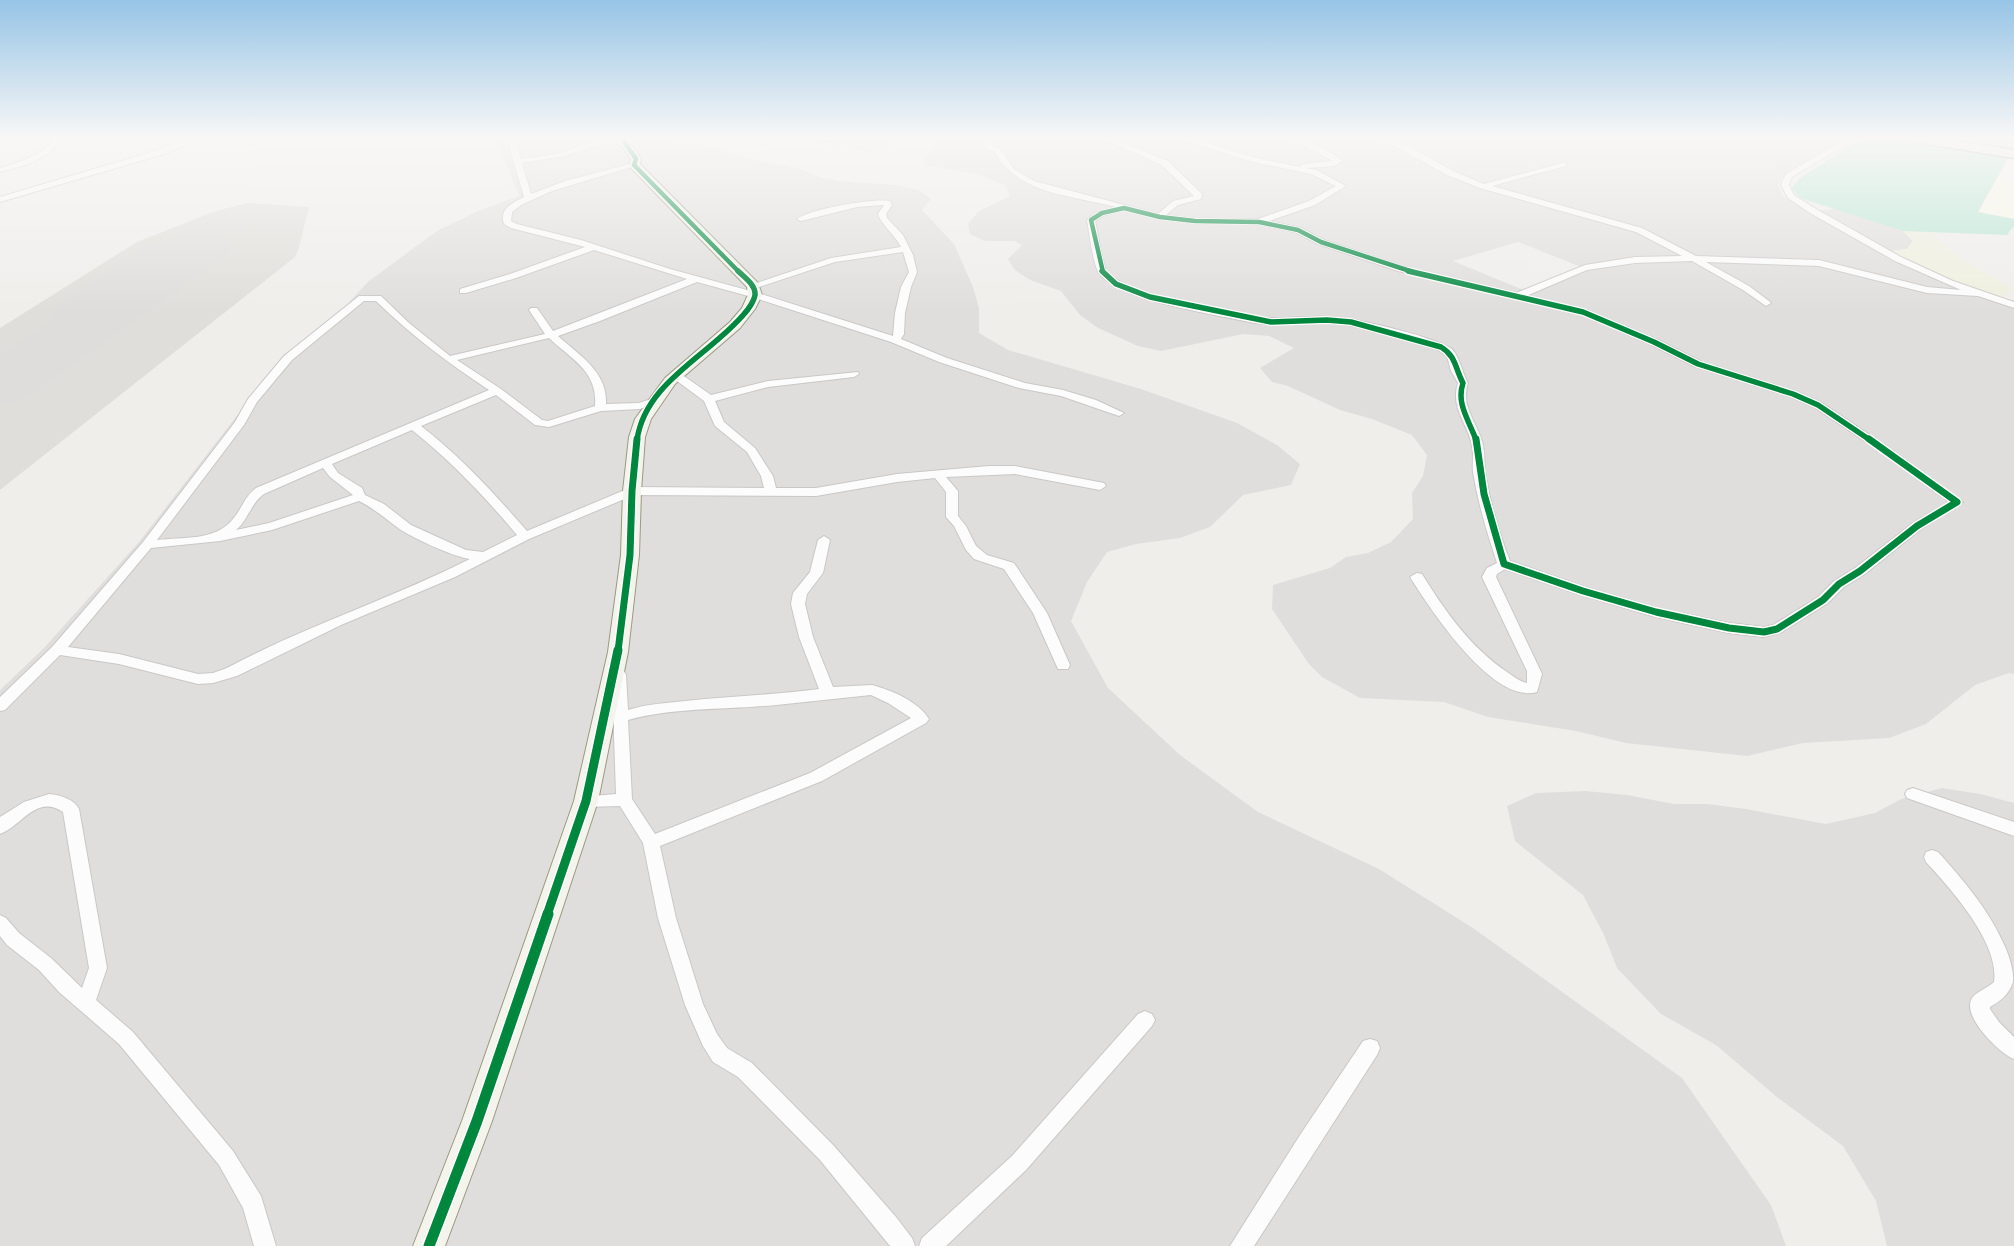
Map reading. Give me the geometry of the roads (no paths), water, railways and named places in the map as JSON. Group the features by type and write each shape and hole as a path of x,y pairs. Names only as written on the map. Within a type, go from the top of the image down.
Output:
{"street":[{"path":"0,200 16,195"},
{"path":"536,195 528,198 507,213 507,222 696,279 754,290 895,340 943,360 1023,386 1062,393 1092,402 1119,413"},
{"path":"668,195 754,290"},
{"path":"1075,195 1160,216 1195,221 1259,222 1298,230 1322,242 1401,269 1583,312 1654,342 1698,364 1793,394 1818,405 1881,447 1957,502 1917,526 1860,571 1839,584 1823,600 1777,629 1764,632 1729,628 1656,612 1583,591 1504,564 1492,571 1489,577 1528,661 1536,671 1536,679 1532,688 1521,688 1494,670 1461,640 1416,577"},
{"path":"1160,216 1167,207 1178,201 1198,198 1198,195"},
{"path":"1259,222 1312,203 1326,195"},
{"path":"1516,195 1639,230 1746,288 1766,303"},
{"path":"1791,195 1840,227 1898,259 1950,283 2014,305"},
{"path":"801,219 858,205 878,202 887,203 888,205 882,214 883,219 898,235 906,249 913,272 906,287 900,313 899,334 895,340"},
{"path":"1124,208 1103,213 1093,217 1091,220 1102,271 1116,284 1150,297 1255,320 1285,322 1327,320 1368,326 1441,347 1452,355 1456,372 1463,383 1460,389 1460,403 1477,441 1479,470 1490,520 1504,564"},
{"path":"463,291 522,273 594,247"},
{"path":"754,290 834,260 906,249"},
{"path":"1517,296 1585,268 1635,260 1693,259 1819,263 1927,290 1977,293"},
{"path":"448,360 551,335 597,319 696,279"},
{"path":"430,1246 477,1121 586,801 618,652 630,555 632,491 637,437 654,401 677,376 735,325 748,309 754,290"},
{"path":"0,706 57,650 147,545 240,423 252,401 288,358 318,336 357,300 362,298 378,298 406,325 448,360 497,391 544,425 600,408 640,406 654,401"},
{"path":"534,310 551,335 594,373 603,397 600,408"},
{"path":"709,399 768,384 854,374"},
{"path":"677,376 709,399 719,424 750,450 767,476 772,491"},
{"path":"220,537 238,522 253,496 260,491 497,391"},
{"path":"413,425 445,450 450,458 485,489 525,536"},
{"path":"325,463 334,475 358,491 360,497"},
{"path":"57,650 119,659 198,679 213,678 232,672 328,626 450,574 525,536 632,491 816,492 938,473 1015,470 1100,486"},
{"path":"938,473 943,483 952,491 952,516 962,528 970,547 982,558 1010,566 1040,613 1063,665"},
{"path":"147,545 220,537 272,526 360,497 380,507 407,528 463,554 486,556"},
{"path":"824,540 816,572 800,593 798,604 804,630 828,693"},
{"path":"618,652 624,800 651,842 667,918 694,1005 710,1040 720,1055 745,1070 827,1154 888,1224 904,1246"},
{"path":"621,717 642,711 724,702 775,700 828,693 872,690 916,712 920,720 816,778 651,842"},
{"path":"1913,794 2014,829"},
{"path":"0,827 16,814 48,800 57,801 70,809 98,968 86,1003"},
{"path":"586,801 624,800"},
{"path":"1932,857 1967,896 1990,931 2003,966 2004,980 1998,992 1980,1002 1980,1006 1988,1024 2014,1050"},
{"path":"0,922 13,939 45,964 66,986 126,1038 226,1158 253,1204 265,1246"},
{"path":"930,1246 1019,1163 1145,1020"},
{"path":"1241,1246 1370,1048"}]}
